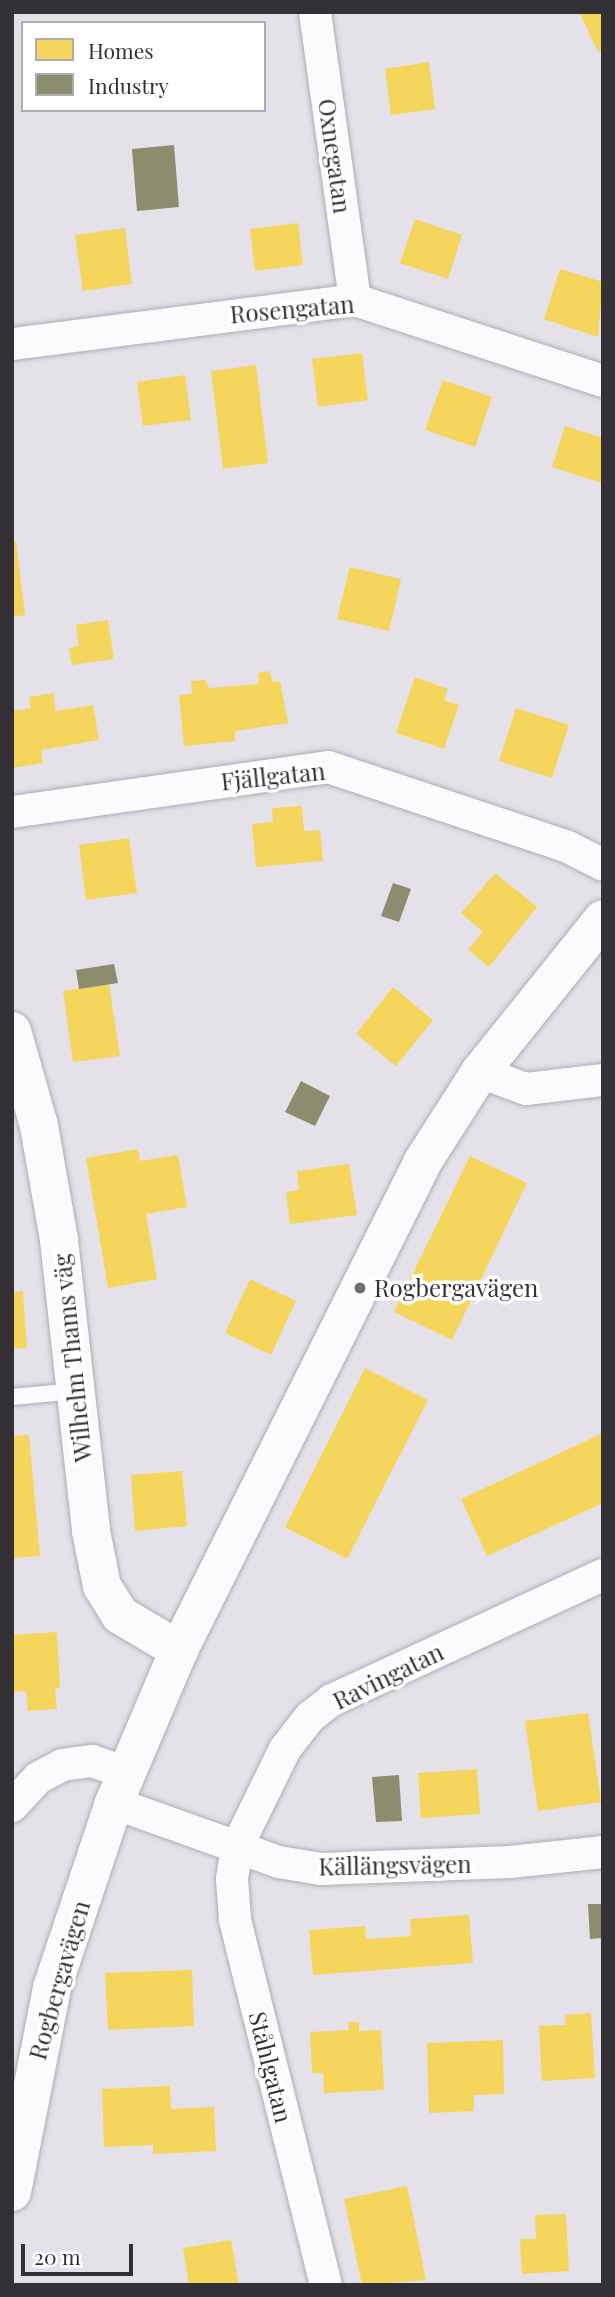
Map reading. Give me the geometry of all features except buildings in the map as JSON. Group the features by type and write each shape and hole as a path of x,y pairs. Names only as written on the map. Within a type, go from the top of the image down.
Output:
{"street":[{"name":"Oxnegatan","path":"315,12 355,300"},
{"name":"Rosengatan","path":"12,344 355,300 603,381"},
{"name":"Fjällgatan","path":"12,812 328,767 568,847 603,864"},
{"name":"Rogbergavägen","path":"12,2192 52,1988 120,1788 179,1650 422,1163 480,1072 603,919"},
{"name":"Wilhelm Thams väg","path":"12,1031 39,1126 59,1240 78,1391 91,1531 102,1587 120,1615 179,1650"},
{"path":"480,1072 526,1089 603,1080"},
{"name":"Ravingatan","path":"237,1847 285,1749 310,1717 332,1700 603,1575"},
{"path":"12,1806 38,1778 62,1765 92,1760 120,1788"},
{"name":"Källängsvägen","path":"120,1788 237,1847 279,1862 321,1869 510,1862 603,1852"},
{"name":"Ståhlgatan","path":"237,1847 232,1879 235,1919 326,2285"}],"lane":[{"path":"12,1397 78,1391"}],"place":[{"name":"Rogbergavägen","path":"360,1288"}]}
